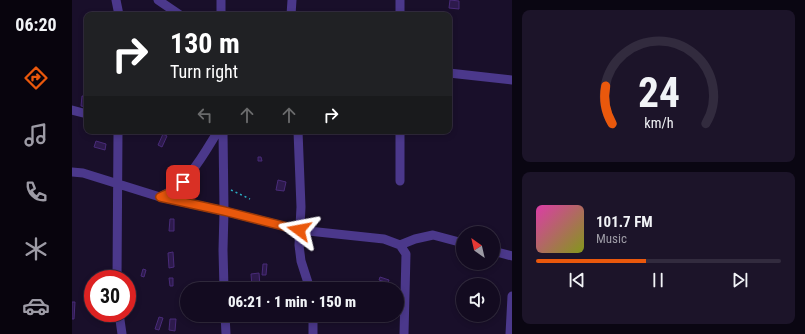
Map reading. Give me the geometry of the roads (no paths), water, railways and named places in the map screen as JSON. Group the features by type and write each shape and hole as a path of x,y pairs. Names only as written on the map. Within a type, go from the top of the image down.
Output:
{"street":[{"path":"116,0 118,12"},
{"path":"158,0 176,12"},
{"path":"221,0 221,12"},
{"path":"291,12 292,0"},
{"path":"400,0 400,12"},
{"path":"452,73 512,80"},
{"path":"72,110 84,113"},
{"path":"117,270 118,134"},
{"path":"160,197 173,191 193,171 216,134"},
{"path":"223,134 224,282"},
{"path":"298,134 301,207 299,245 301,261 308,282"},
{"path":"400,134 400,181"},
{"path":"72,172 89,175 160,197 299,230 384,239 400,245 406,254 404,334"},
{"path":"400,245 415,239 433,235 456,241"},
{"path":"500,253 512,256"},
{"path":"510,334 512,296"},
{"path":"120,322 122,334"},
{"path":"225,322 226,334"},
{"path":"313,322 314,334"}]}
